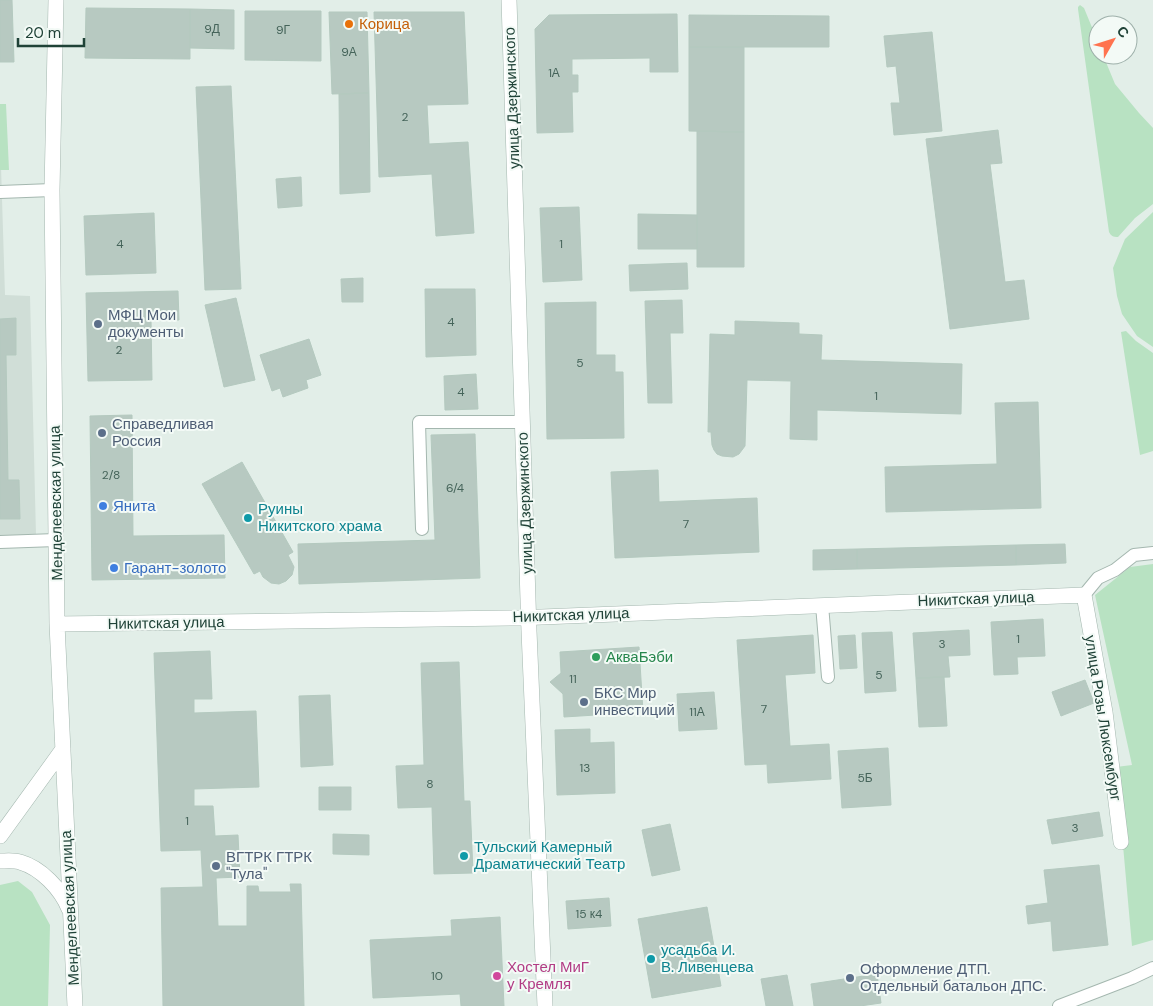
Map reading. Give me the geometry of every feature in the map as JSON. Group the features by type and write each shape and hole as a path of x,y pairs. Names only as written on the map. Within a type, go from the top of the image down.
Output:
{"street":[{"name":"Менделеевская улица","path":"56,0 52,190 57,624 75,1006"},
{"name":"улица Дзержинского","path":"509,0 522,422 545,1006"},
{"name":"Никитская улица","path":"57,624 529,617 1084,595"},
{"name":"улица Розы Люксембург","path":"1084,595 1105,712 1121,842"},
{"path":"0,836 63,749"},
{"path":"0,861 18,861 34,868 48,879 65,900 70,913"}],"lane":[{"path":"0,192 52,190"},
{"path":"422,529 419,422 522,422"},
{"path":"0,542 56,540"},
{"path":"1084,595 1098,578 1115,570 1134,555 1153,553"},
{"path":"822,605 828,677"},
{"path":"1059,1006 1153,968"}],"shaded area":[{"path":"0,134 5,295 30,296 36,535 0,537"}],"green space":[{"path":"1080,5 1084,8 1088,18 1088,65 1107,65 1115,84 1153,128 1153,204 1135,218 1118,237 1112,236 1109,232 1078,7"},
{"path":"0,104 6,104 9,170 0,170"},
{"path":"1153,212 1153,347 1137,336 1122,314 1113,268 1125,239"},
{"path":"1126,331 1153,353 1153,451 1140,455 1121,332"},
{"path":"1153,564 1153,940 1132,946 1116,767 1132,765 1095,595 1130,567"},
{"path":"18,881 32,892 50,925 48,1006 0,1006 0,885"}],"building":[{"path":"0,0 12,0 14,62 0,62"},
{"path":"86,8 190,9 190,59 85,58"},
{"path":"190,9 234,10 234,49 190,48"},
{"path":"245,11 321,11 321,61 245,60"},
{"path":"329,12 367,12 369,93 332,94"},
{"path":"374,12 464,12 468,104 427,105 429,144 468,142 474,233 436,236 432,174 379,177"},
{"path":"677,14 678,72 650,72 650,58 572,59 572,75 578,75 578,92 572,92 573,132 537,133 535,29 549,15"},
{"path":"689,15 829,16 829,47 689,47"},
{"path":"932,32 942,131 894,135 891,103 900,103 896,66 887,67 884,36"},
{"path":"689,47 744,47 744,132 689,131"},
{"path":"231,86 241,289 205,290 196,87"},
{"path":"369,93 370,192 340,194 339,94"},
{"path":"998,130 1002,163 990,164 1005,282 1024,280 1029,319 950,329 926,139"},
{"path":"697,131 744,132 744,267 697,267"},
{"path":"301,177 302,206 278,208 276,179"},
{"path":"579,207 582,280 543,282 540,208"},
{"path":"154,213 156,273 86,275 84,216"},
{"path":"638,214 697,215 697,249 638,249"},
{"path":"687,263 688,289 630,291 629,265"},
{"path":"363,278 363,302 342,302 341,279"},
{"path":"425,289 475,289 476,355 426,357"},
{"path":"178,291 179,320 151,320 152,380 88,381 86,293"},
{"path":"236,298 255,380 224,387 205,305"},
{"path":"682,300 683,333 670,333 672,403 648,403 645,301"},
{"path":"596,302 596,355 615,355 615,372 623,372 624,438 547,439 545,303"},
{"path":"16,318 16,355 6,355 8,480 19,480 20,519 0,519 0,319"},
{"path":"735,321 799,323 799,334 822,335 821,360 962,364 961,414 817,410 817,440 790,439 791,381 747,380 745,446 739,454 733,457 717,454 712,445 711,432 708,432 710,334 735,335"},
{"path":"309,339 321,375 306,380 308,388 283,397 280,388 272,391 260,355"},
{"path":"476,374 478,409 445,410 444,376"},
{"path":"1038,402 1041,508 886,512 885,467 997,464 995,403"},
{"path":"132,415 133,536 224,535 225,578 92,580 90,416"},
{"path":"475,434 480,578 299,584 298,544 435,540 431,435"},
{"name":"Руины Никитского храма","path":"242,462 293,552 288,555 294,567 292,575 286,581 279,584 271,583 263,577 260,571 254,574 202,484"},
{"path":"658,470 659,502 757,498 759,552 615,558 611,472"},
{"path":"1065,544 1066,563 1016,565 1016,545"},
{"path":"1016,545 1016,565 857,569 857,549"},
{"path":"857,549 857,569 813,570 813,550"},
{"path":"1043,619 1045,656 1017,657 1018,674 994,675 991,622"},
{"path":"969,630 970,655 948,656 950,677 916,678 913,633"},
{"path":"892,632 896,691 865,693 862,633"},
{"path":"813,635 815,673 785,675 790,746 829,744 831,779 768,783 767,764 745,765 737,640"},
{"path":"855,635 857,668 840,669 838,636"},
{"path":"639,647 643,712 564,717 563,694 550,682 561,673 560,652"},
{"path":"210,651 212,699 194,699 194,713 256,711 259,787 194,789 194,806 213,806 215,836 238,835 240,877 216,878 218,926 247,926 247,886 258,886 259,892 291,892 290,884 301,884 304,1006 163,1006 161,888 203,887 201,850 161,851 154,653"},
{"path":"459,662 464,801 470,801 473,873 434,874 432,807 398,808 396,766 424,765 421,663"},
{"path":"944,677 947,726 919,727 916,678"},
{"path":"1085,680 1094,703 1061,716 1052,692"},
{"path":"714,692 717,729 679,731 677,694"},
{"path":"330,695 333,765 301,767 299,696"},
{"path":"590,729 590,743 614,742 615,793 557,795 555,730"},
{"path":"888,748 891,805 842,808 838,751"},
{"path":"319,787 351,787 351,810 319,810"},
{"path":"1099,812 1103,836 1052,844 1047,820"},
{"path":"670,824 680,870 652,876 642,830"},
{"path":"333,834 369,835 369,855 333,854"},
{"path":"1099,865 1108,945 1053,951 1051,921 1028,924 1026,906 1048,903 1044,870"},
{"path":"609,898 611,926 568,929 566,901"},
{"path":"707,907 721,986 652,998 638,919"},
{"path":"500,917 504,1006 461,1006 460,994 373,998 370,940 452,936 451,920"},
{"path":"877,974 881,1003 860,1006 814,1006 811,984"},
{"path":"787,975 793,1006 766,1006 761,979"}],"place":[{"name":"Корица","path":"349,24"},
{"name":"МФЦ Мои документы","path":"98,324"},
{"name":"Справедливая Россия","path":"102,433"},
{"name":"Янита","path":"103,506"},
{"name":"Руины Никитского храма","path":"248,518"},
{"name":"Гарант-золото","path":"114,568"},
{"name":"АкваБэби","path":"596,657"},
{"name":"БКС Мир инвестиций","path":"584,702"},
{"name":"Тульский Камерный Драматический Театр","path":"464,856"},
{"name":"ВГТРК ГТРК \"Тула\"","path":"216,866"},
{"name":"усадьба И. В. Ливенцева","path":"651,959"},
{"name":"Хостел МиГ у Кремля","path":"497,976"},
{"name":"Оформление ДТП. Отдельный батальон ДПС.","path":"850,978"}]}
